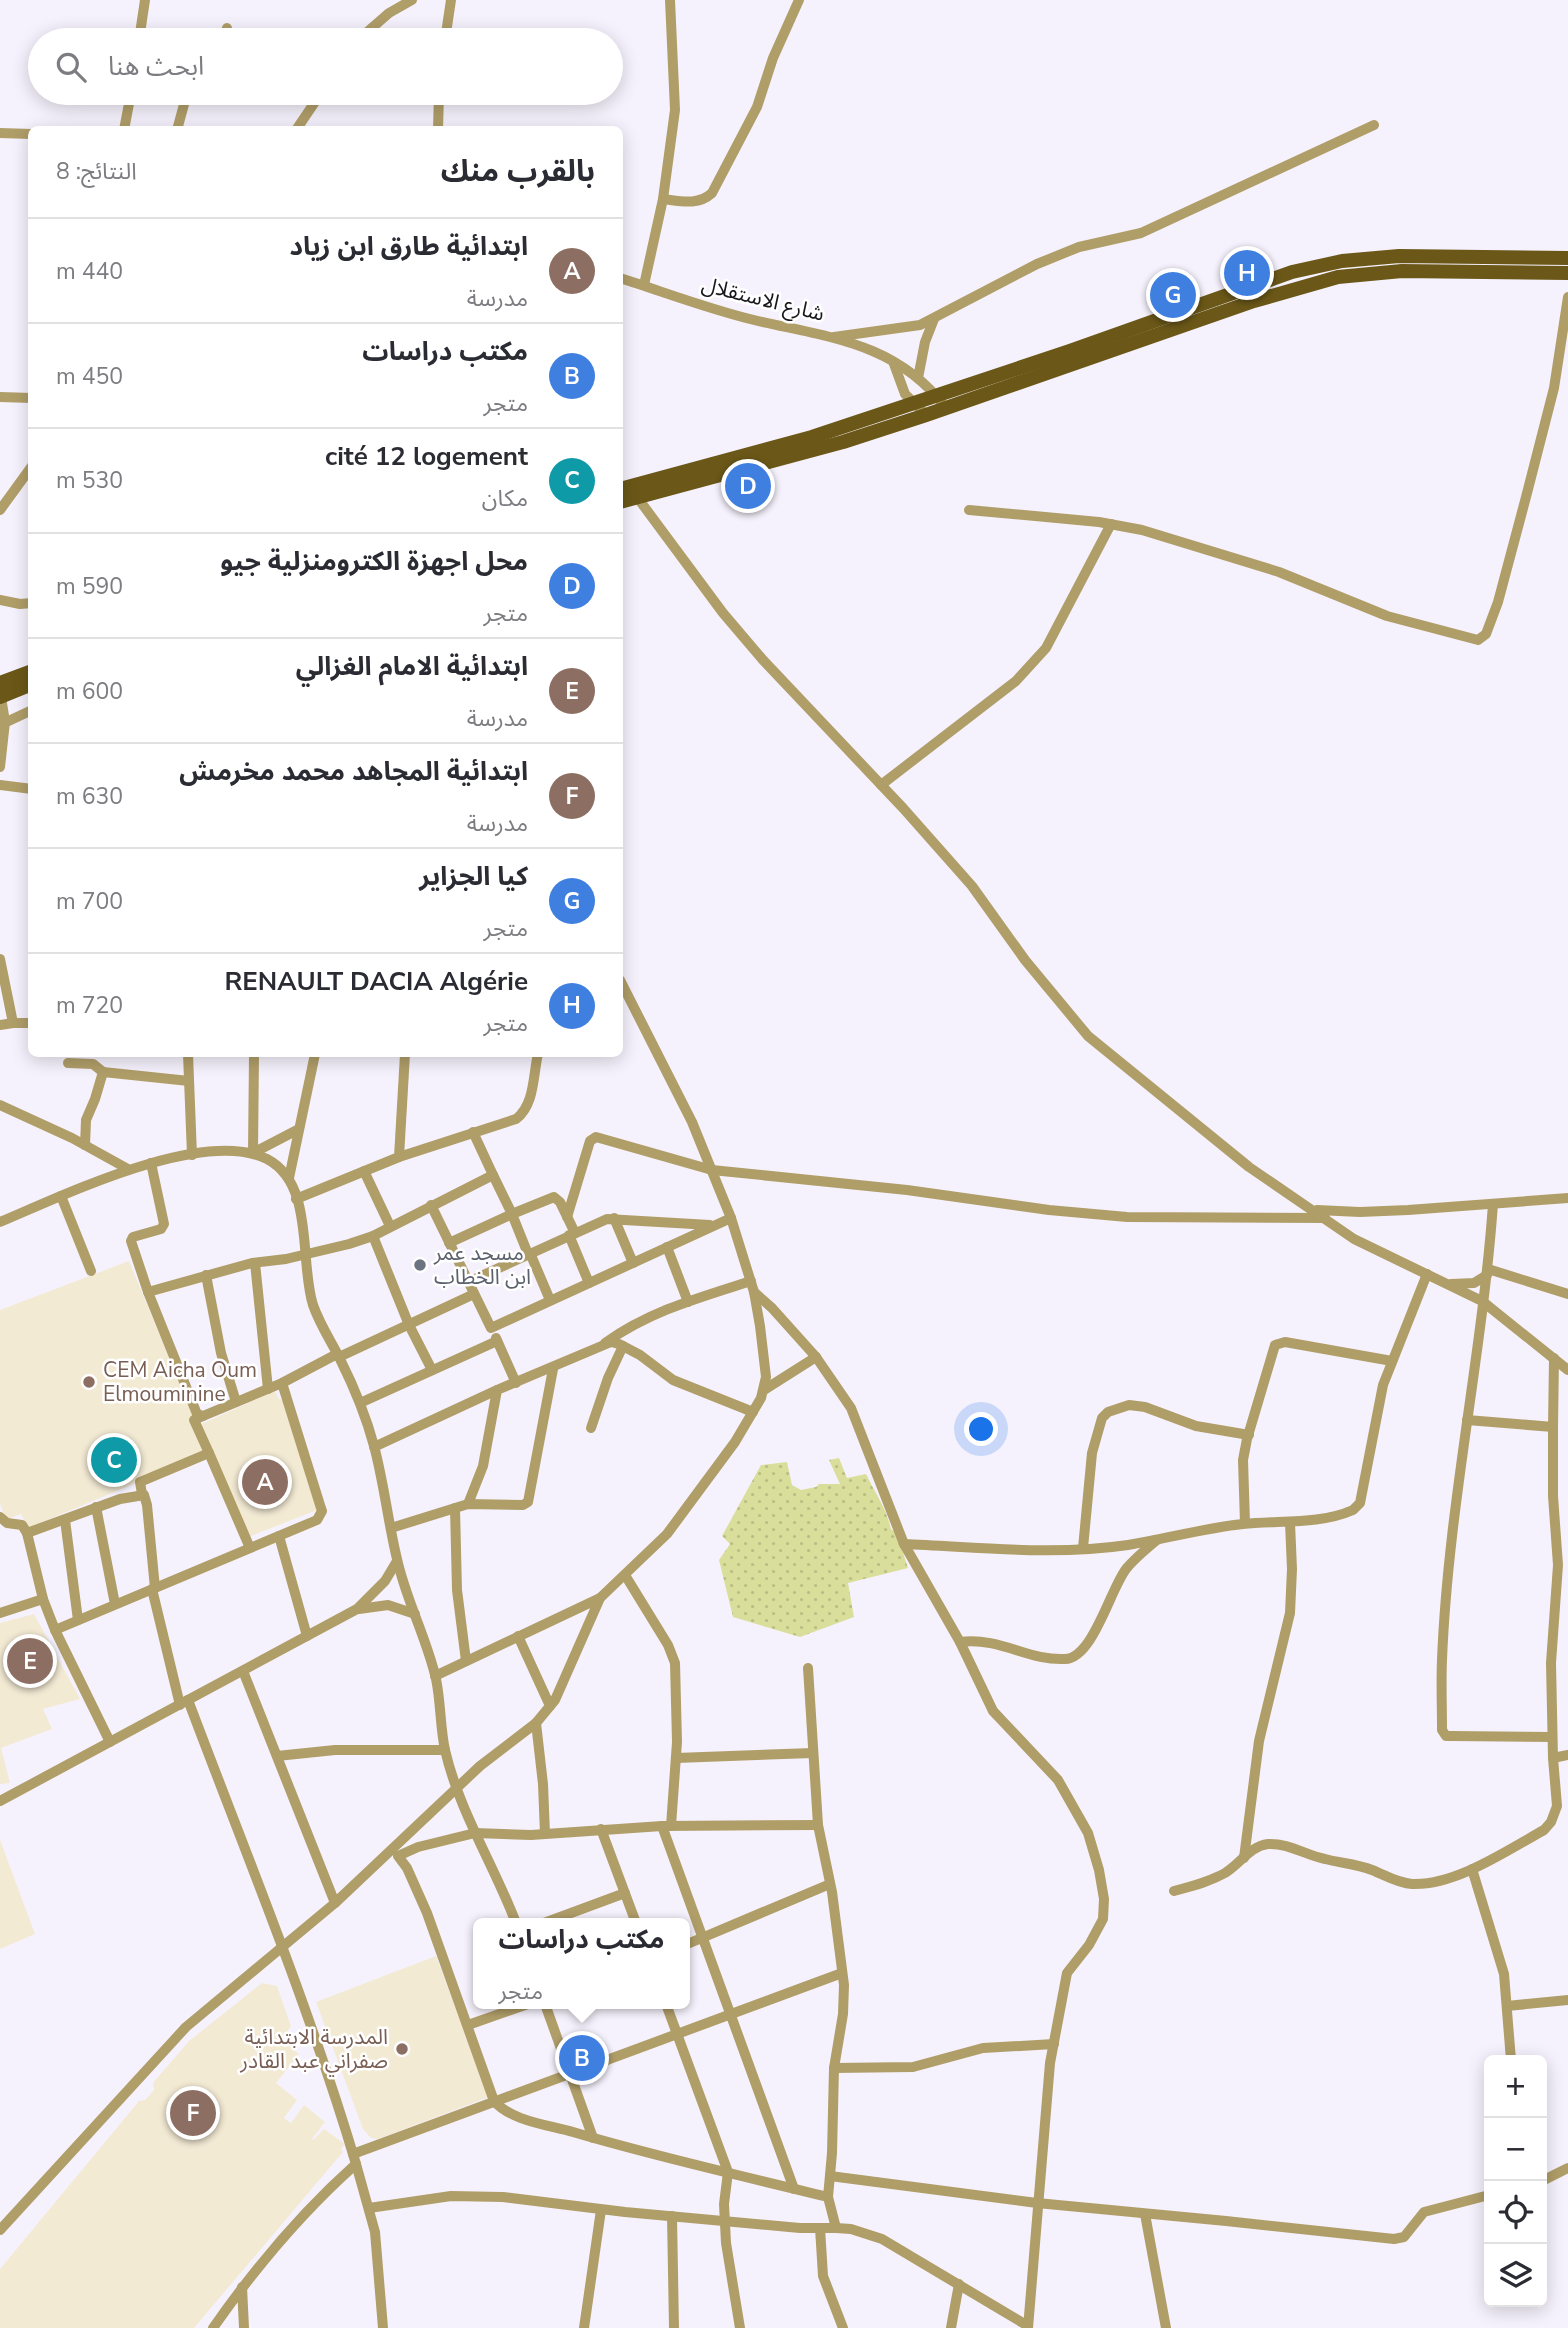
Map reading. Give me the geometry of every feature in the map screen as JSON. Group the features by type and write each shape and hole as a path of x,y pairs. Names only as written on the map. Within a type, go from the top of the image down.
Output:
{"main road":[{"path":"623,488 768,450 1044,360 1292,272 1352,260 1399,256 1568,258"},
{"path":"623,501 783,459 926,415 1254,301 1338,276 1402,271 1568,273"},
{"path":"0,683 28,672"},
{"path":"0,697 28,686"}],"street":[{"path":"141,28 145,0"},
{"path":"372,28 389,13 412,0"},
{"path":"447,28 451,0"},
{"path":"644,285 663,199 676,97 670,0"},
{"path":"663,199 691,202 712,193 757,107 773,58 799,0"},
{"path":"125,126 129,105"},
{"path":"178,126 184,105"},
{"path":"299,126 313,105"},
{"path":"438,126 439,105"},
{"path":"834,337 900,329 934,319 1037,264 1079,247 1141,233 1374,125"},
{"path":"0,133 28,134"},
{"name":"شارع الاستقلال","path":"623,279 753,320 834,337 876,352 918,378 945,407"},
{"path":"969,510 1111,524 1162,535 1279,572 1387,616 1463,637 1483,639 1498,602 1554,388 1568,297"},
{"path":"918,378 925,342 934,319"},
{"path":"894,364 905,394 926,415"},
{"path":"0,397 28,398"},
{"path":"0,510 28,472"},
{"path":"637,497 747,642 972,886 1025,960 1088,1036 1228,1152 1298,1202 1314,1210 1354,1239 1482,1301 1568,1370"},
{"path":"881,785 1016,681 1037,659 1046,648 1111,524"},
{"path":"0,600 28,603"},
{"path":"0,697 3,723 0,767"},
{"path":"3,723 28,712"},
{"path":"0,785 28,788"},
{"path":"0,959 13,1023"},
{"path":"435,1676 600,1598 667,1534 735,1442 764,1390 766,1377 752,1287 731,1218 692,1122 623,986"},
{"path":"0,1025 28,1023"},
{"path":"188,1057 192,1155"},
{"path":"253,1153 254,1057"},
{"path":"289,1178 314,1057"},
{"path":"399,1157 405,1057"},
{"path":"296,1199 399,1157 510,1122 521,1116 530,1098 537,1057"},
{"path":"68,1063 93,1064 103,1072 189,1080"},
{"path":"85,1145 86,1120 103,1072"},
{"path":"0,1105 85,1145 128,1169"},
{"path":"253,1153 299,1129"},
{"path":"473,1132 550,1300"},
{"path":"567,1217 587,1148 594,1138 712,1170 907,1190 1106,1216 1326,1218"},
{"path":"0,1222 128,1169 192,1155 217,1152 253,1153 278,1166 289,1178 302,1220 312,1303 360,1403 374,1447 397,1561 435,1676 445,1751 475,1833 514,1918"},
{"path":"151,1163 164,1224 161,1229 131,1239 148,1292 194,1407 198,1415 203,1416"},
{"path":"364,1171 390,1226"},
{"path":"148,1292 256,1263 332,1249 373,1236 493,1175"},
{"path":"61,1196 91,1271"},
{"path":"449,1243 554,1197 560,1202 567,1217 589,1283"},
{"path":"1314,1210 1372,1212 1568,1198"},
{"path":"1493,1204 1488,1272 1482,1301 1450,1564 1442,1660 1442,1730 1446,1736 1451,1737 1552,1737"},
{"path":"431,1205 516,1383"},
{"path":"468,1282 572,1234 614,1218 713,1226"},
{"path":"614,1218 633,1263"},
{"path":"491,1328 731,1218"},
{"path":"373,1236 409,1325 432,1370"},
{"path":"667,1247 688,1302"},
{"path":"256,1263 268,1389"},
{"path":"1448,1284 1474,1283 1488,1272"},
{"path":"1488,1272 1568,1294"},
{"path":"904,1544 985,1550 1083,1549 1128,1545 1245,1523 1290,1523 1346,1513 1360,1503 1383,1385 1427,1274"},
{"path":"206,1275 221,1353 236,1402"},
{"path":"374,1447 497,1390 553,1368 603,1344 640,1320 688,1302 752,1287"},
{"path":"369,2207 421,2199 480,2196 672,2217 851,2229 882,2239 1028,2327 1037,2203 1054,2044 1067,1973 1089,1945 1103,1919 1104,1899 1099,1870 1088,1833 1058,1780 993,1711 960,1642 904,1544 851,1408 816,1357 752,1287"},
{"path":"250,1548 194,1420 282,1383 474,1294"},
{"path":"360,1403 497,1341"},
{"path":"603,1344 611,1342 623,1346 648,1360 673,1380 753,1412"},
{"path":"1245,1523 1242,1479 1249,1434 1271,1350 1278,1343 1285,1342 1392,1361"},
{"path":"591,1428 608,1378 623,1346"},
{"path":"764,1390 816,1357"},
{"path":"1174,1891 1225,1873 1255,1848 1267,1844 1284,1845 1320,1858 1369,1869 1395,1881 1410,1884 1433,1883 1472,1869 1544,1830 1551,1822 1557,1807 1552,1737 1552,1663 1558,1565 1553,1496 1554,1358"},
{"path":"391,1528 468,1504 523,1505 528,1502 553,1368"},
{"path":"55,1630 317,1520 322,1511 282,1383"},
{"path":"468,1504 483,1466 497,1390"},
{"path":"1083,1549 1092,1453 1102,1418 1108,1412 1129,1405 1145,1407 1196,1426 1249,1434"},
{"path":"1467,1420 1553,1427"},
{"path":"209,1453 140,1482 147,1505 154,1588 184,1702 282,1947 355,2159 375,2232 383,2328"},
{"path":"27,1533 96,1507 142,1494"},
{"path":"96,1507 115,1604"},
{"path":"455,1508 457,1590 466,1661"},
{"path":"0,1518 7,1523 22,1525 27,1533 43,1599 55,1630 110,1742"},
{"path":"65,1520 78,1620"},
{"path":"1244,1858 1259,1741 1290,1613 1290,1523"},
{"path":"279,1536 307,1636"},
{"path":"960,1642 987,1641 1051,1658 1072,1658 1091,1637 1126,1569 1160,1538"},
{"path":"0,1801 356,1609 385,1581 397,1561"},
{"path":"625,1575 668,1645 675,1663 676,1758 666,1826 702,1938 794,2189"},
{"path":"0,2230 186,2027 394,1853 480,1766 537,1723 550,1706 572,1666 600,1598"},
{"path":"0,1613 43,1599"},
{"path":"356,1609 388,1605 415,1614"},
{"path":"518,1636 550,1706"},
{"path":"808,1668 818,1825 830,1884 842,1973 843,2014 834,2068 828,2197 836,2228"},
{"path":"243,1671 335,1903"},
{"path":"537,1723 545,1834"},
{"path":"277,1756 335,1750 445,1751"},
{"path":"676,1758 813,1753"},
{"path":"1553,1758 1568,1755"},
{"path":"394,1853 475,1833 545,1834 666,1826 818,1825"},
{"path":"601,1829 634,1918"},
{"path":"394,1853 407,1868 422,1901 494,2101 507,2111 520,2116 661,2158 828,2197"},
{"path":"1472,1869 1500,1957 1511,2055"},
{"path":"690,1943 830,1884"},
{"path":"558,1918 625,1893"},
{"path":"213,2328 242,2287 293,2225 355,2159 494,2101 842,1973"},
{"path":"1507,2006 1568,2000"},
{"path":"468,2025 514,2009"},
{"path":"547,2009 593,2138"},
{"path":"668,2009 728,2172 726,2243 740,2328"},
{"path":"834,2068 913,2067 983,2048 1054,2044"},
{"path":"1547,2178 1568,2168"},
{"path":"830,2176 1037,2203 1394,2239 1404,2236 1424,2212 1484,2196"},
{"path":"584,2328 601,2210"},
{"path":"1145,2214 1166,2328"},
{"path":"672,2217 674,2328"},
{"path":"820,2228 823,2276 843,2328"},
{"path":"951,2328 959,2284"},
{"path":"242,2287 244,2328"}],"shaded area":[{"name":"CEM Aicha Oum Elmouminine","path":"129,1261 204,1442 199,1425 275,1391 279,1399 284,1399 317,1510 246,1538 208,1453 28,1528 21,1514 6,1520 0,1504 0,1310"},
{"path":"34,1614 80,1699 43,1709 52,1729 1,1748 10,1783 0,1784 0,1623"},
{"path":"0,1840 35,1934 0,1949"},
{"name":"المدرسة الابتدائية صفراني عبد القادر","path":"436,1956 489,2097 378,2139 371,2138 363,2129 316,2002"},
{"path":"262,1983 277,1986 291,2026 282,2039 299,2054 276,2083 297,2100 284,2118 291,2123 304,2105 325,2122 312,2139 324,2129 345,2144 341,2149 343,2152 194,2328 0,2328 0,2269 139,2101 145,2100 154,2090 153,2083 189,2041"}],"green space":[{"path":"839,1458 847,1478 866,1474 891,1529 897,1534 908,1568 848,1583 854,1617 800,1637 733,1617 719,1560 730,1544 722,1536 761,1465 787,1462 792,1485 801,1490 819,1484 840,1484 829,1460"}],"place":[{"name":"RENAULT DACIA Algérie","path":"1247,273"},
{"name":"كيا الجزاير","path":"1173,295"},
{"name":"محل اجهزة الكترومنزلية جيو","path":"748,486"},
{"name":"مسجد عمر ابن الخطاب","path":"420,1265"},
{"name":"CEM Aicha Oum Elmouminine","path":"89,1382"},
{"name":"cité 12 logement","path":"114,1460"},
{"name":"ابتدائية طارق ابن زياد","path":"265,1482"},
{"name":"ابتدائية الامام الغزالي","path":"30,1661"},
{"name":"المدرسة الابتدائية صفراني عبد القادر","path":"402,2049"},
{"name":"مكتب دراسات","path":"582,2058"},
{"name":"ابتدائية المجاهد محمد مخرمش","path":"193,2113"}]}
